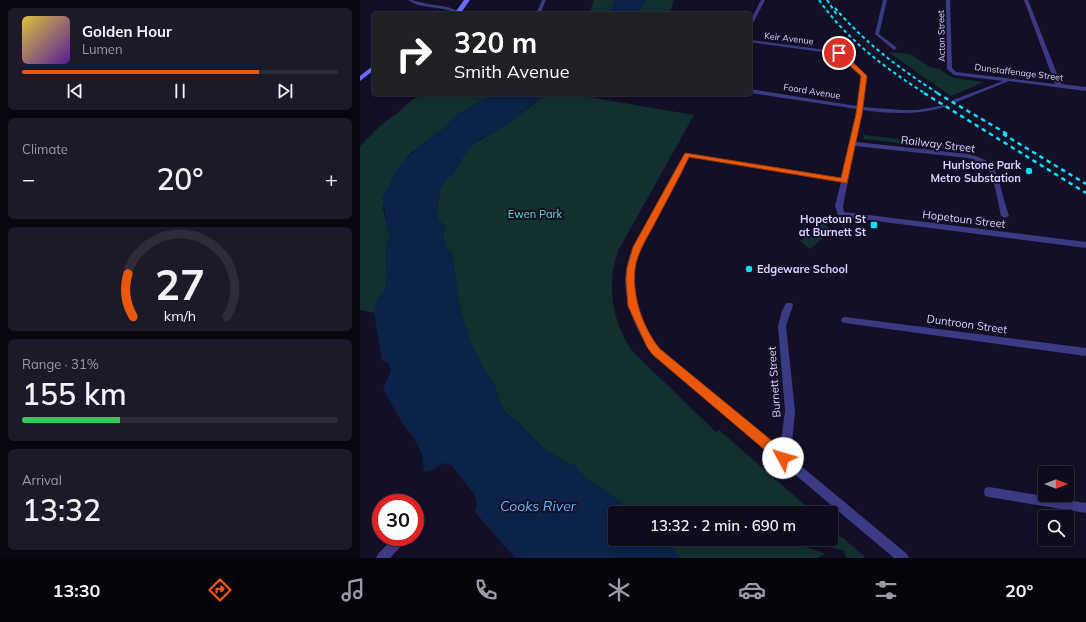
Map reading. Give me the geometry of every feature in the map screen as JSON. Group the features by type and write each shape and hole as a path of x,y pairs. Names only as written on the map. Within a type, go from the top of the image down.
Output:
{"main road":[{"path":"459,12 467,0"},
{"path":"360,79 372,70"}],"street":[{"path":"410,0 419,4 455,10 456,12"},
{"path":"539,12 544,0"},
{"path":"752,21 763,0"},
{"path":"885,0 877,34 894,48"},
{"name":"Acton Street","path":"948,0 950,71"},
{"path":"1026,0 1058,86"},
{"name":"Keir Avenue","path":"752,41 839,53 864,76 860,108"},
{"name":"Dunstaffenage Street","path":"950,71 958,74 1086,89"},
{"path":"956,101 1009,80"},
{"name":"Foord Avenue","path":"752,91 860,108 920,111 932,110 943,106"},
{"path":"860,108 845,181 687,154 632,261 630,280 632,302 650,344 656,352 903,558"},
{"name":"Railway Street","path":"853,144 968,156 984,162 990,166 993,172 1005,216"},
{"name":"Hopetoun Street","path":"845,181 839,206 841,213 849,217 1086,245"},
{"name":"Burnett Street","path":"783,458 787,443 790,411 782,326 789,305"},
{"name":"Duntroon Street","path":"845,320 1086,352"},
{"path":"988,492 1086,508"},
{"path":"382,558 393,546"}],"green space":[{"path":"594,0 616,0 608,12 590,12"},
{"path":"646,0 674,0 670,12 637,12"},
{"path":"888,52 910,54 930,67 940,69 955,78 984,82 951,96"},
{"path":"420,96 491,96 477,103 468,110 460,112 442,130 409,155 386,191 383,208 390,234 386,247 387,280 385,289 376,301 374,313 360,310 360,146 382,124 412,100"},
{"name":"Ewen Park","path":"546,96 583,96 694,115 618,251 612,277 613,303 616,316 620,328 633,352 717,433 718,429 806,506 624,506 585,477 575,465 566,463 543,448 519,423 505,412 499,401 496,389 470,341 459,304 452,255 447,249 443,237 445,228 438,219 437,208 441,186 472,145 508,123"},
{"path":"864,135 959,146 959,150 864,139"},
{"path":"823,223 832,230 810,249 800,241"},
{"path":"838,536 842,537 866,558 846,558 844,551 828,546 838,546"},
{"path":"668,546 802,546 826,554 817,558 681,558"}],"water":[{"path":"616,0 646,0 637,12 608,12"},
{"name":"Cooks River","path":"491,96 546,96 509,123 476,142 466,153 452,177 448,177 445,181 441,190 437,212 441,223 445,228 443,237 447,249 452,255 459,304 470,341 496,389 499,401 505,412 519,423 543,448 566,463 575,465 585,477 624,506 608,506 608,546 668,546 681,558 515,558 475,512 477,505 475,495 451,465 443,463 431,471 424,472 422,454 414,438 404,426 383,389 391,370 388,363 382,360 374,313 376,301 385,289 387,280 386,247 390,234 386,222 384,202 382,199 398,167 422,144 442,130 454,116 460,112 468,110 477,103"}],"railway":[{"path":"819,0 854,40 896,74 926,94"},
{"path":"827,0 837,15"},
{"path":"835,8 858,33 884,55 939,94"},
{"path":"924,93 1086,193"},
{"path":"937,93 1009,135"},
{"path":"1003,134 1086,184"}],"place":[{"name":"Hurlstone Park Metro Substation","path":"1029,171"},
{"name":"Hopetoun St at Burnett St","path":"874,225"},
{"name":"Edgeware School","path":"749,269"}],"route":[{"path":"783,458 656,352 650,344 635,312 632,302 630,274 632,261 638,247 687,154 845,181 859,114 864,76 839,53"}]}
